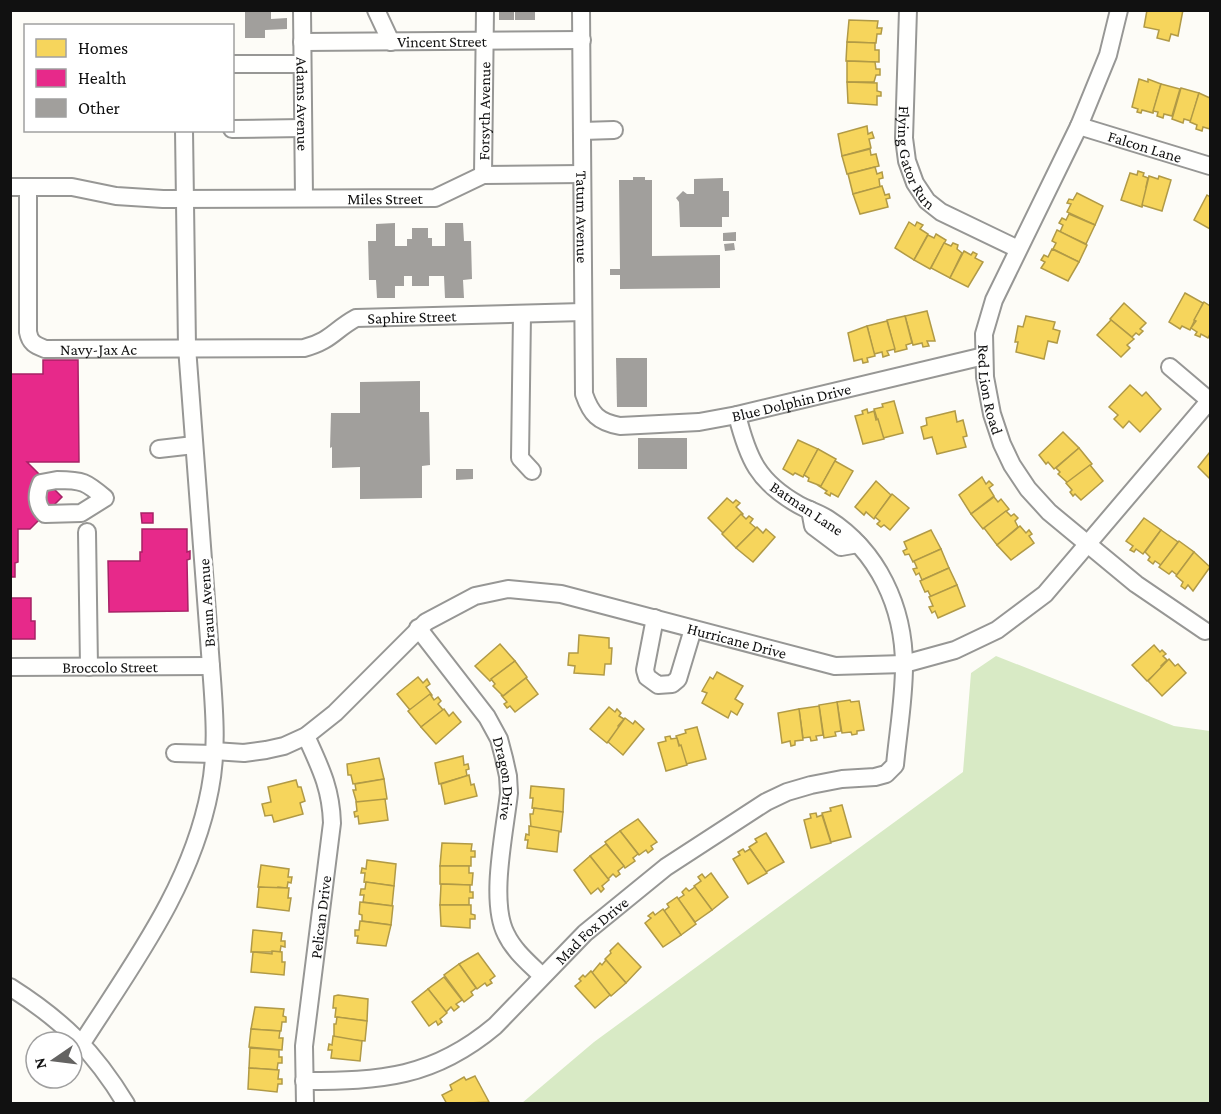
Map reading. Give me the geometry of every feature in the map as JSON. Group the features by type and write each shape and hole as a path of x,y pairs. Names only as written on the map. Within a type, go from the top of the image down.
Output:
{"street":[{"name":"Adams Avenue","path":"302,10 304,198"},
{"path":"376,10 391,42"},
{"name":"Forsyth Avenue","path":"483,175 485,10"},
{"name":"Tatum Avenue","path":"581,10 584,394 590,410 598,418"},
{"name":"Flying Gator Run","path":"908,10 904,138 907,161 915,183 927,201 941,212 1018,249"},
{"name":"Red Lion Road","path":"1119,10 1108,55 1079,126 994,300 984,334 985,377 992,414 1002,444 1012,465 1028,489 1049,512 1136,584 1205,632"},
{"name":"Vincent Street","path":"302,42 582,40"},
{"path":"234,64 302,63"},
{"name":"Falcon Lane","path":"1079,126 1210,166"},
{"path":"234,129 303,128"},
{"path":"582,131 614,130"},
{"name":"Braun Avenue","path":"84,1040 167,908 182,878 202,827 211,787 215,716 187,347 184,132"},
{"name":"Miles Street","path":"184,199 435,198 483,175 582,174"},
{"path":"10,187 72,188 116,196 184,199"},
{"name":"Navy-Jax Ac","path":"28,187 28,315 30,340 35,346 45,349 212,347"},
{"name":"Saphire Street","path":"212,347 304,348 319,344 356,318 583,312"},
{"path":"522,314 520,458 532,471"},
{"name":"Blue Dolphin Drive","path":"598,418 608,424 620,426 680,424 737,415 984,356"},
{"path":"1170,367 1210,400"},
{"name":"Hurricane Drive","path":"175,753 244,753 284,746 306,736 335,713 418,628 475,596 507,589 561,594 835,666 904,664 955,650 998,630 1044,594 1210,400"},
{"name":"Batman Lane","path":"737,415 744,444 754,466 765,480 780,493 827,519 858,544 878,568 888,586 900,624 904,664 895,765 886,774"},
{"path":"159,449 194,445"},
{"path":"87,532 89,667"},
{"path":"655,618 645,670 647,677 658,685 672,684 678,679 693,629"},
{"name":"Dragon Drive","path":"418,628 487,717 499,739 508,776 509,793 497,897 500,920 516,950 542,976"},
{"name":"Broccolo Street","path":"10,667 211,666"},
{"name":"Pelican Drive","path":"305,1104 304,1046 332,823 331,801 326,782 306,736"},
{"name":"Mad Fox Drive","path":"304,1081 370,1080 397,1076 423,1069 450,1057 478,1040 495,1026 585,933 649,880 766,802 811,785 842,778 875,777 886,774"},
{"path":"10,987 67,1030"},
{"path":"84,1045 107,1073 126,1104"}],"green space":[{"path":"996,656 1174,726 1210,731 1210,1103 522,1103 594,1042 963,772 971,673"}],"building: Homes":[{"path":"1147,10 1183,10 1178,36 1171,34 1169,41 1157,38 1159,30 1144,27"},
{"path":"849,20 878,21 877,28 882,28 881,34 877,34 876,43 847,42"},
{"path":"847,42 875,43 875,50 879,50 879,62 846,61"},
{"path":"847,61 875,62 876,69 880,69 880,75 876,75 874,82 847,82"},
{"path":"1139,79 1148,82 1148,79 1161,84 1153,113 1142,110 1141,113 1137,112 1138,109 1132,107"},
{"path":"847,82 877,83 877,91 881,92 881,96 877,96 877,105 848,103"},
{"path":"1161,84 1180,89 1172,116 1164,114 1163,118 1157,116 1158,112 1153,111"},
{"path":"1181,88 1199,93 1191,121 1184,119 1183,123 1172,119"},
{"path":"1199,93 1210,98 1210,129 1203,127 1202,131 1196,129 1197,125 1190,122"},
{"path":"867,126 868,134 872,132 874,138 869,139 871,148 842,156 838,134"},
{"path":"870,149 871,155 876,154 879,166 847,174 842,156"},
{"path":"875,167 877,174 882,172 883,178 879,179 880,187 853,194 848,174"},
{"path":"1138,171 1144,173 1143,176 1148,178 1146,187 1148,187 1142,207 1121,200 1130,173 1137,175"},
{"path":"1149,176 1171,180 1162,211 1142,205"},
{"path":"882,186 885,195 889,194 890,198 886,199 888,207 860,214 853,194"},
{"path":"1077,193 1103,206 1095,225 1067,212 1071,204 1067,203 1069,199 1073,200"},
{"path":"1207,195 1210,197 1210,229 1194,220"},
{"path":"1069,214 1095,225 1086,244 1060,232 1063,225 1059,223 1062,218 1066,220"},
{"path":"909,222 915,226 917,222 923,225 920,229 928,234 914,260 895,248"},
{"path":"1057,230 1087,245 1079,262 1053,249 1056,243 1052,241"},
{"path":"936,234 946,240 930,269 914,260 928,235 934,238"},
{"path":"944,243 951,246 953,243 958,245 957,249 962,253 950,278 931,268"},
{"path":"1052,249 1079,262 1068,281 1041,268 1045,262 1041,260 1044,255 1048,257"},
{"path":"964,251 971,255 973,252 977,254 975,258 983,262 968,287 950,278"},
{"path":"1185,293 1203,303 1190,330 1182,326 1180,329 1169,322"},
{"path":"1204,302 1210,306 1208,338 1201,334 1200,337 1195,335 1197,332 1191,328"},
{"path":"1124,303 1146,323 1140,329 1143,331 1139,335 1136,333 1132,337 1110,319"},
{"path":"927,311 935,341 927,341 929,346 923,347 922,343 913,345 905,316"},
{"path":"905,316 912,343 906,345 907,349 895,352 887,320"},
{"path":"1026,316 1055,322 1053,329 1060,331 1057,343 1048,341 1044,359 1016,352 1018,326 1023,327"},
{"path":"1111,320 1134,339 1127,345 1130,348 1121,357 1097,335"},
{"path":"887,321 895,349 887,351 889,355 883,357 882,352 874,354 867,326"},
{"path":"867,326 875,356 867,358 868,362 863,363 862,359 854,361 848,333"},
{"path":"1130,385 1142,396 1146,392 1161,409 1140,432 1129,421 1123,428 1114,419 1118,415 1109,407"},
{"path":"894,401 903,433 883,438 874,409"},
{"path":"867,409 868,413 874,411 884,439 863,444 855,416 863,414 862,411"},
{"path":"955,411 957,422 963,420 967,436 963,437 966,447 937,454 932,437 924,439 921,427 927,425 926,418"},
{"path":"1063,432 1079,448 1054,469 1048,462 1046,464 1039,455"},
{"path":"798,440 818,449 803,477 795,473 793,475 783,469"},
{"path":"1079,448 1092,464 1068,483 1058,474 1060,472 1056,468"},
{"path":"818,449 836,459 821,486 808,481 809,478 804,475"},
{"path":"1210,452 1210,479 1198,467"},
{"path":"835,461 853,471 838,497 831,493 830,496 819,486"},
{"path":"1090,465 1103,481 1081,500 1075,494 1073,496 1070,492 1072,490 1066,483"},
{"path":"982,477 986,484 989,481 993,485 989,488 994,496 971,514 959,495"},
{"path":"876,481 891,495 874,519 866,512 864,515 855,507"},
{"path":"892,494 909,508 890,530 884,525 881,527 877,524 880,521 875,517"},
{"path":"994,497 998,502 1001,499 1009,509 983,529 971,514"},
{"path":"727,498 733,503 736,500 740,503 736,507 743,514 723,533 708,518"},
{"path":"1006,511 1018,518 1015,521 1018,527 997,545 984,528"},
{"path":"741,514 746,519 749,516 753,519 750,523 756,528 736,548 722,534"},
{"path":"1144,518 1161,530 1143,554 1136,549 1134,552 1130,550 1133,546 1126,541"},
{"path":"1020,526 1026,533 1029,530 1032,534 1029,536 1034,543 1011,560 997,545"},
{"path":"757,527 763,533 766,529 775,537 753,562 736,548"},
{"path":"931,530 941,549 913,562 909,554 905,555 903,551 907,549 904,542"},
{"path":"1161,530 1178,542 1161,565 1155,561 1153,564 1148,560 1150,557 1145,552"},
{"path":"1179,541 1194,552 1177,575 1172,571 1169,574 1159,567"},
{"path":"941,549 949,568 922,580 919,573 916,575 913,569 917,568 914,561"},
{"path":"1194,552 1210,567 1193,591 1188,585 1185,589 1181,586 1183,582 1176,576"},
{"path":"949,568 957,585 931,597 928,591 925,592 920,581"},
{"path":"957,585 965,606 938,618 935,611 932,613 929,607 933,606 929,597"},
{"path":"579,635 609,638 609,648 612,648 611,664 605,664 604,675 574,673 575,666 568,665 569,653 578,653"},
{"path":"500,644 515,661 490,681 475,666"},
{"path":"1154,645 1160,652 1162,650 1166,654 1163,656 1167,660 1161,666 1162,668 1147,681 1132,665"},
{"path":"1169,659 1175,666 1178,664 1186,673 1162,696 1148,681"},
{"path":"515,661 527,677 503,696 493,686 495,684 491,679"},
{"path":"717,672 743,686 735,699 743,704 737,715 731,711 728,718 702,703 707,693 702,691 710,677 713,679"},
{"path":"418,677 423,683 427,679 430,684 426,687 432,695 410,710 397,694"},
{"path":"526,678 538,694 515,712 510,706 507,708 504,704 507,702 501,695 503,696"},
{"path":"430,694 434,700 438,697 441,701 438,704 443,710 421,727 408,711"},
{"path":"850,700 851,702 859,701 864,730 852,735 851,732 842,733 837,702"},
{"path":"837,702 841,731 835,732 836,736 824,738 819,705"},
{"path":"819,706 823,735 816,736 817,740 811,741 810,737 803,738 799,709"},
{"path":"609,707 615,712 617,709 621,713 619,716 624,719 618,726 620,728 607,743 590,729"},
{"path":"444,709 449,716 453,712 461,722 436,744 421,727"},
{"path":"799,709 803,740 795,741 795,745 791,746 790,741 782,743 778,713"},
{"path":"625,718 633,724 635,721 644,729 623,755 608,742"},
{"path":"697,727 706,759 686,764 676,736 686,733 685,730"},
{"path":"670,736 671,739 677,738 687,765 666,771 658,743 666,741 665,737"},
{"path":"463,756 464,765 468,764 469,769 466,770 467,776 439,784 435,763"},
{"path":"379,758 384,779 353,784 351,775 348,775 347,764"},
{"path":"469,775 477,796 445,804 441,784"},
{"path":"384,779 387,799 357,804 353,790 356,790 355,784"},
{"path":"296,780 298,787 301,787 305,801 300,803 303,814 274,822 272,815 265,816 262,804 271,802 268,787"},
{"path":"531,786 564,789 563,812 532,808"},
{"path":"385,799 388,820 359,824 358,816 355,817 354,812 357,811 356,802"},
{"path":"842,805 851,837 831,842 822,813"},
{"path":"534,808 563,812 561,832 531,828 530,814 533,814"},
{"path":"816,813 817,817 822,815 831,843 811,848 804,820 811,818 810,814"},
{"path":"638,819 657,842 651,846 653,849 648,853 646,850 639,855 620,831"},
{"path":"529,826 559,831 557,852 527,848 528,840 525,840 526,834 529,835"},
{"path":"620,831 638,854 633,858 635,861 625,868 605,842"},
{"path":"766,833 784,862 766,872 749,847 757,842 755,839"},
{"path":"442,843 472,844 471,851 475,851 475,857 471,857 471,866 440,866"},
{"path":"606,844 624,866 618,871 620,874 616,877 613,874 608,879 590,856"},
{"path":"743,849 745,852 750,849 767,873 748,884 733,859 740,855 738,852"},
{"path":"590,856 609,880 602,886 604,889 601,892 598,888 591,894 574,870"},
{"path":"367,860 396,864 394,886 364,882 365,873 361,873 362,868 366,869"},
{"path":"261,865 289,869 288,877 292,877 291,883 288,882 287,888 258,887"},
{"path":"440,866 469,866 469,873 473,873 472,885 440,884"},
{"path":"711,873 728,897 712,910 694,886 701,881 698,877 702,874 705,878"},
{"path":"366,882 394,886 392,906 363,902 364,895 360,895 361,889 365,889"},
{"path":"441,884 470,885 473,898 469,898 469,905 440,905"},
{"path":"259,887 289,888 288,898 291,898 289,911 257,907"},
{"path":"695,887 712,910 695,922 678,899 684,895 682,892 686,888 689,891"},
{"path":"677,897 696,924 681,935 664,911 669,907 667,904"},
{"path":"360,902 393,906 391,925 362,921 362,915 359,914"},
{"path":"440,905 471,905 471,914 475,915 475,919 470,919 470,928 441,926"},
{"path":"663,909 681,935 663,947 645,923 651,918 648,916 653,912 655,915"},
{"path":"360,921 391,925 386,946 357,943 358,936 355,936 355,930 359,930"},
{"path":"253,930 282,933 281,941 285,941 285,947 281,946 280,952 251,952"},
{"path":"618,943 641,967 626,983 605,959"},
{"path":"272,951 282,952 282,962 285,962 284,975 251,972 253,952 272,954"},
{"path":"478,953 495,976 490,980 492,983 487,986 485,983 477,989 459,964"},
{"path":"606,960 626,983 611,996 591,974 600,963 602,965"},
{"path":"459,964 476,988 471,992 473,995 464,1002 444,975"},
{"path":"591,971 610,995 595,1008 575,986 581,981 579,979 583,975 585,977"},
{"path":"444,977 462,1000 456,1004 459,1007 454,1011 451,1007 446,1012 428,989"},
{"path":"428,989 447,1013 440,1019 442,1022 438,1025 436,1021 429,1026 412,1002"},
{"path":"334,996 368,999 367,1021 335,1017"},
{"path":"255,1007 284,1009 283,1016 286,1017 286,1022 282,1022 281,1031 251,1029"},
{"path":"337,1017 367,1021 365,1041 334,1038 334,1024 336,1024"},
{"path":"251,1029 280,1031 279,1038 283,1038 282,1050 249,1047"},
{"path":"333,1036 362,1041 360,1061 331,1058 332,1050 328,1050 329,1044 332,1045"},
{"path":"250,1048 279,1050 282,1063 278,1063 277,1070 249,1068"},
{"path":"249,1068 279,1070 278,1079 282,1079 282,1084 278,1084 277,1092 248,1089"},
{"path":"475,1076 489,1102 447,1104 442,1095 452,1090 450,1085 464,1077 466,1080"}],"building: Health":[{"path":"43,360 78,360 79,462 27,462 62,497 30,529 18,529 18,562 15,563 15,577 10,577 10,374 43,374"},
{"path":"141,513 153,513 153,523 142,523"},
{"path":"142,529 187,529 187,552 190,551 190,559 187,560 188,611 109,612 108,561 140,561"},
{"path":"10,598 31,598 31,621 35,621 35,639 10,639"}],"building: Other":[{"path":"245,10 271,10 271,19 287,18 287,29 265,30 265,38 245,38"},
{"path":"499,10 514,10 514,20 499,20"},
{"path":"515,10 535,10 535,20 515,20"},
{"path":"633,177 645,177 645,180 652,180 652,256 720,255 720,288 620,289 620,275 610,275 610,269 620,269 619,180 633,180"},
{"path":"723,178 723,191 729,191 729,217 722,217 722,227 680,227 679,202 676,198 683,191 687,194 694,194 694,179"},
{"path":"395,223 395,246 407,246 407,239 412,239 412,228 428,228 428,238 432,238 432,246 445,246 445,223 463,223 464,241 471,241 472,279 463,280 464,298 445,298 444,276 429,276 429,286 412,286 412,276 404,276 404,286 395,286 395,298 377,298 376,280 369,280 368,241 376,241 376,224"},
{"path":"736,232 736,241 723,241 723,233"},
{"path":"734,243 735,250 725,251 724,244"},
{"path":"616,358 647,358 647,407 617,407"},
{"path":"420,381 420,412 429,412 430,465 422,466 422,498 360,499 360,467 332,468 331,413 360,413 360,382"},
{"path":"638,438 687,438 687,469 638,469"},
{"path":"456,469 473,469 473,479 456,480"}]}
